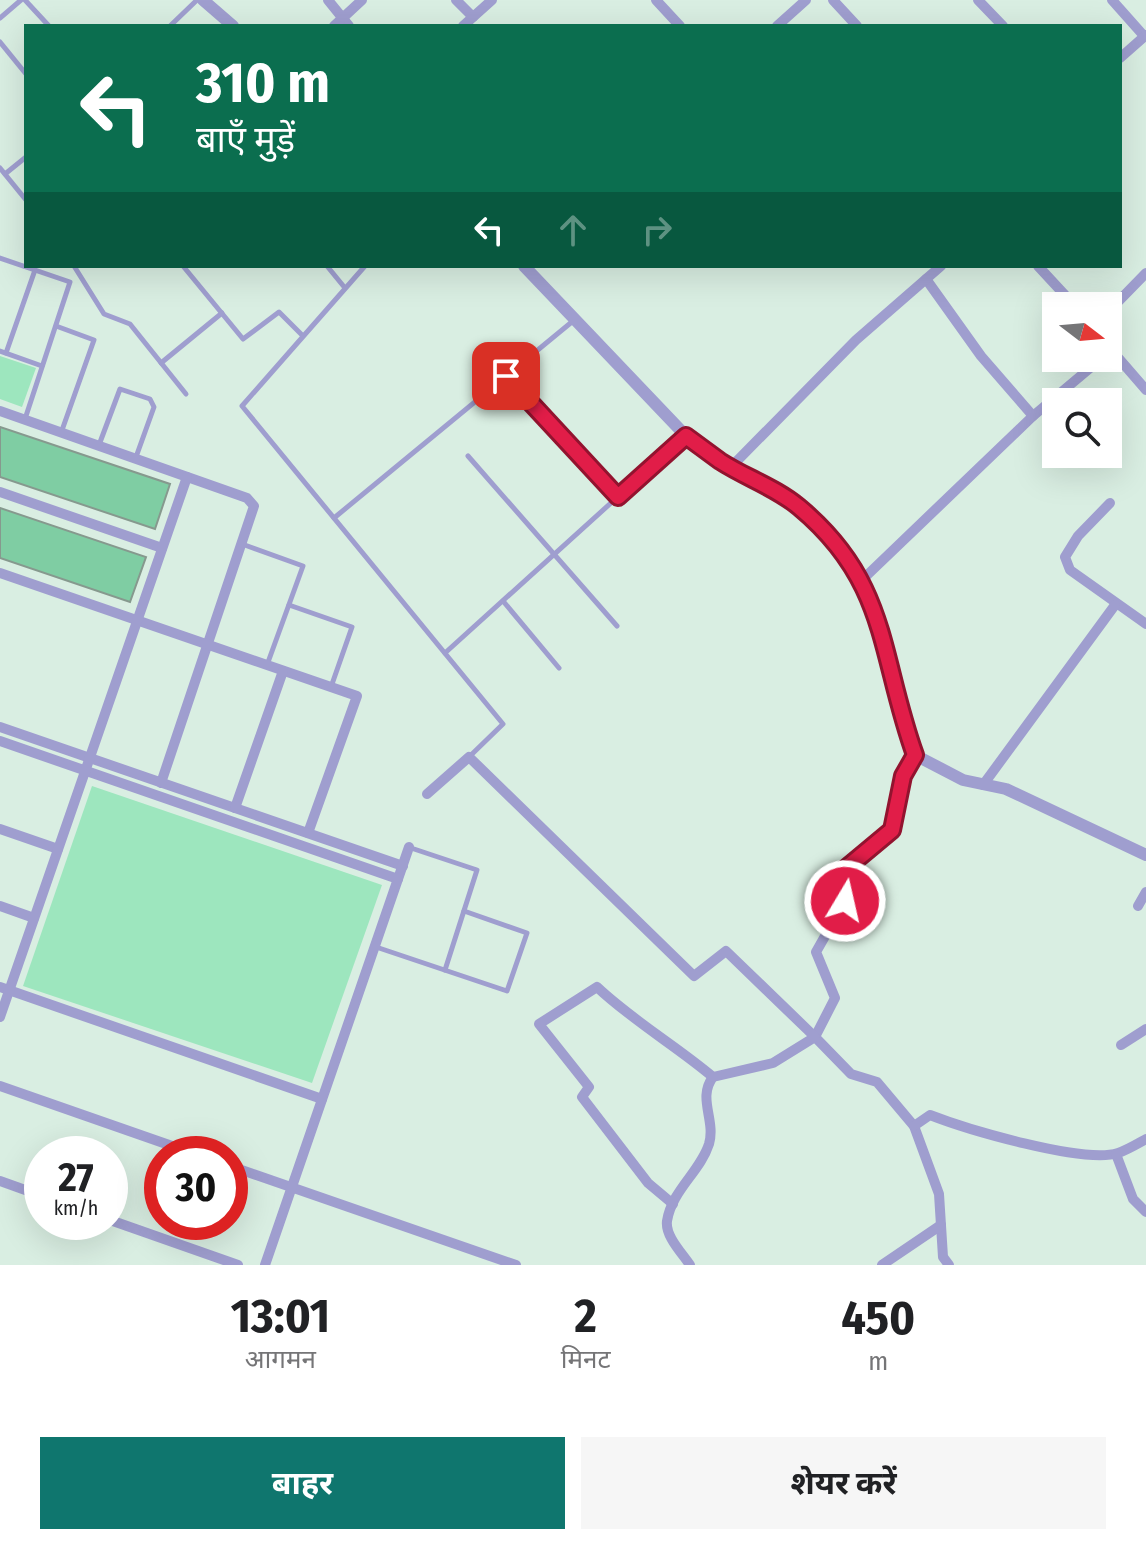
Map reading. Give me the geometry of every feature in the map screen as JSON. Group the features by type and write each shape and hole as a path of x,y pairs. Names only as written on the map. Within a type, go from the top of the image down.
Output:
{"street":[{"path":"203,0 231,24"},
{"path":"328,0 346,22 362,0"},
{"path":"456,0 473,17"},
{"path":"465,24 492,0"},
{"path":"656,0 678,24"},
{"path":"779,24 806,0"},
{"path":"833,0 855,24"},
{"path":"978,0 1001,24"},
{"path":"1112,0 1145,35 1122,56"},
{"path":"526,268 577,318 686,436 799,507 841,548 862,580 879,617 899,709 915,755 963,780 1006,789 1146,855"},
{"path":"732,466 856,340 939,268"},
{"path":"1040,268 1062,292"},
{"path":"1122,298 1146,273"},
{"path":"926,279 981,356 1033,416"},
{"path":"1122,367 1146,390"},
{"path":"862,580 1033,416 1084,372"},
{"path":"0,411 247,498 254,506 161,783"},
{"path":"0,1017 5,989 34,918 187,477"},
{"path":"0,492 162,548"},
{"path":"1110,503 1078,536 1065,557 1070,570 1115,605 1146,624"},
{"path":"0,573 357,696 308,833"},
{"path":"983,785 1115,605"},
{"path":"235,808 283,671"},
{"path":"0,727 403,866"},
{"path":"0,741 398,879"},
{"path":"690,1265 667,1227 673,1204 709,1144 710,1121 705,1092 713,1077 773,1063 815,1037 835,998 816,952 845,901 844,870 892,830 903,776 915,755"},
{"path":"427,794 469,757 694,976 726,951 851,1074 877,1082 914,1126 939,1194 943,1257 949,1265"},
{"path":"0,829 58,849"},
{"path":"265,1265 409,847"},
{"path":"1138,906 1146,892"},
{"path":"0,906 34,918"},
{"path":"673,1204 648,1183 582,1097 589,1087 539,1024 597,987 632,1020 671,1042 713,1077"},
{"path":"5,989 322,1099"},
{"path":"1121,1045 1146,1029"},
{"path":"0,1086 144,1136"},
{"path":"914,1126 930,1115 977,1133 1075,1154 1116,1154 1146,1139"},
{"path":"1116,1154 1133,1199 1146,1212"},
{"path":"248,1172 516,1265"},
{"path":"0,1181 24,1190"},
{"path":"882,1265 941,1225"},
{"path":"128,1226 238,1265"}],"lane":[{"path":"0,18 23,0 47,24"},
{"path":"172,24 197,0"},
{"path":"0,42 24,72"},
{"path":"5,174 24,159"},
{"path":"0,168 24,198"},
{"path":"0,258 24,266"},
{"path":"24,420 70,282 29,268"},
{"path":"75,268 104,314 130,324 186,394"},
{"path":"185,268 243,339 279,312 302,335"},
{"path":"329,268 345,288"},
{"path":"363,268 242,406 503,724 469,757"},
{"path":"35,270 3,352 42,366"},
{"path":"161,363 222,313"},
{"path":"334,518 577,318"},
{"path":"56,326 94,340 61,433"},
{"path":"506,376 618,497"},
{"path":"99,446 120,389 150,399 154,407 135,459"},
{"path":"445,653 686,436"},
{"path":"468,456 617,626"},
{"path":"241,544 303,566 267,665"},
{"path":"503,601 559,668"},
{"path":"289,605 352,627 331,687"},
{"path":"409,847 477,870 445,970"},
{"path":"375,947 507,991 527,933 464,911"}],"green space":[{"path":"0,356 36,368 22,407 0,399"},
{"path":"92,786 382,885 312,1083 23,986"}],"building":[{"path":"0,427 170,484 155,529 0,477"},
{"path":"0,508 146,557 130,602 0,558"}],"route":[{"path":"506,376 618,497 686,436 799,507 841,548 862,580 879,617 899,709 915,755 903,776 892,830 844,870 845,901"}]}
